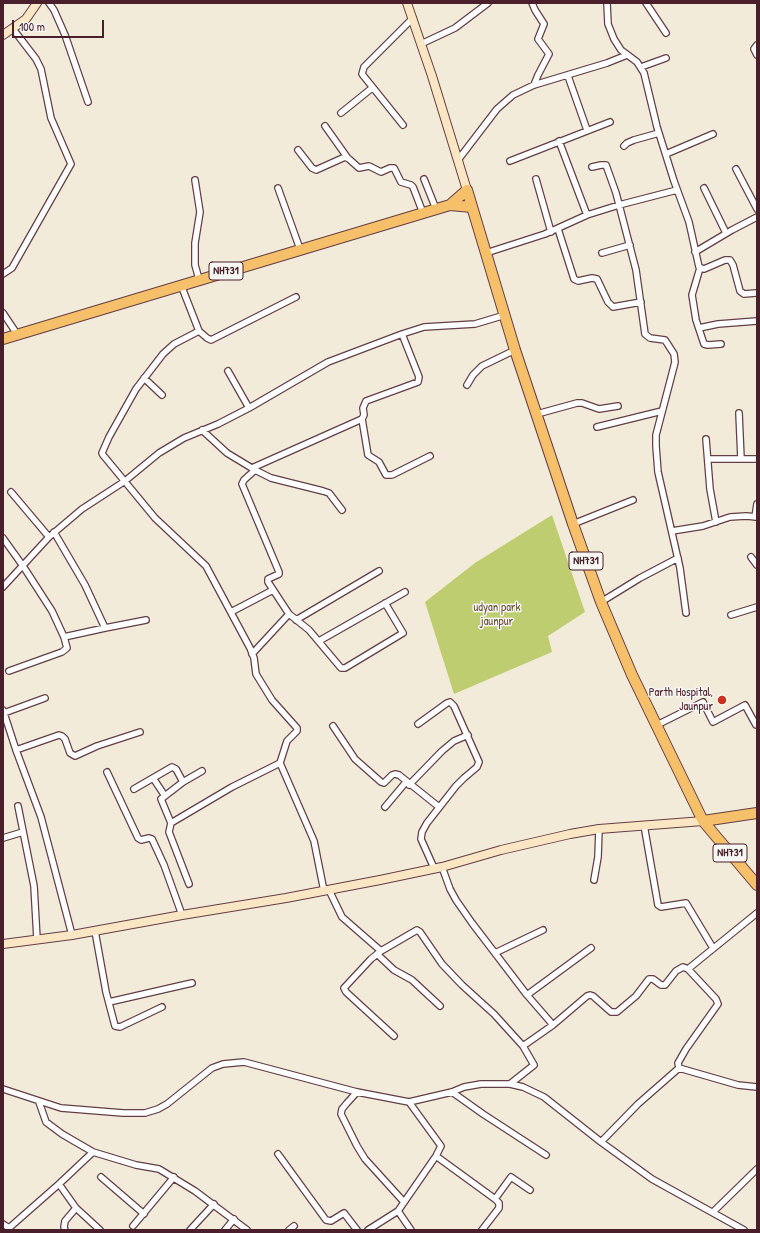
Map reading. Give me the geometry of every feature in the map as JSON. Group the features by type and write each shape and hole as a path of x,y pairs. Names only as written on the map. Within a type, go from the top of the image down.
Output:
{"highway":[{"name":"NH731","path":"450,205 467,190 515,350 573,524 601,602 632,675 703,821 757,885"},
{"name":"NH731","path":"3,339 450,205 472,207"},
{"path":"703,821 757,813"}],"main road":[{"path":"3,35 26,19 38,3"},
{"path":"407,3 467,190"},
{"path":"3,944 72,935 326,891 438,868 540,840 599,829 703,821"}],"street":[{"path":"49,3 54,10 65,35 88,102"},
{"path":"421,44 455,28 488,3"},
{"path":"532,3 544,24 538,39 550,54 538,74 534,85"},
{"path":"607,3 607,18 610,30 618,46 641,67 659,133 688,222 700,268 692,295 702,340 706,345 721,344"},
{"path":"646,3 666,33"},
{"path":"403,125 363,77 362,71 413,18"},
{"path":"3,274 12,268 70,164 52,118 41,69 36,59 13,28"},
{"path":"757,45 754,49 757,55"},
{"path":"458,160 497,109 513,95 534,85 568,76 627,55"},
{"path":"641,67 666,58"},
{"path":"568,76 587,130"},
{"path":"341,113 372,88"},
{"path":"510,161 610,122"},
{"path":"325,126 347,157 359,168 369,166 381,172 394,168 401,182 414,188 423,213"},
{"path":"624,146 629,141 659,133"},
{"path":"666,154 713,134"},
{"path":"559,141 587,215"},
{"path":"298,150 312,168 316,170 347,157"},
{"path":"592,167 604,164 607,167 619,205 636,270 646,336 665,340 672,349 675,362 656,435 656,460 678,558 686,613"},
{"path":"736,169 757,209"},
{"path":"424,179 436,209"},
{"path":"536,179 551,232"},
{"path":"195,180 200,212 195,243 195,265 199,279"},
{"path":"278,188 300,249"},
{"path":"704,188 726,233"},
{"path":"486,253 551,232 587,215 677,190"},
{"path":"695,252 726,233 757,217"},
{"path":"558,229 574,279 578,281 592,278 597,279 608,302 613,307 641,302"},
{"path":"602,253 630,245"},
{"path":"700,268 704,269 724,260 730,260 733,265 740,291 744,294 756,293"},
{"path":"181,285 199,331 206,338 211,340 296,297"},
{"path":"3,312 17,334"},
{"path":"3,587 54,532 82,509 125,481 159,453 184,438 218,424 249,408 328,362 424,327 475,324 505,315"},
{"path":"699,328 718,324 757,321"},
{"path":"199,331 168,348 144,378 136,389 109,437 102,452 103,455 155,518 206,566 252,654 256,674 272,700 297,728 297,731 287,741 280,763 314,841 326,891 342,918 379,953 394,970 412,980 440,1006"},
{"path":"402,334 417,371 419,380 416,383 366,401 363,408 364,415 362,419 368,455 379,462 386,475 392,475 430,456"},
{"path":"467,385 472,374 482,366 515,350"},
{"path":"228,371 249,408"},
{"path":"144,378 162,395"},
{"path":"537,414 577,403 582,403 599,409 618,406"},
{"path":"597,427 662,411"},
{"path":"739,414 741,459"},
{"path":"362,419 253,469 242,484 279,572 268,580 273,590 289,614 309,630 342,669 403,633 385,603"},
{"path":"202,430 227,453 253,469 271,478 323,490 329,493 342,510"},
{"path":"706,439 710,489 716,522"},
{"path":"708,459 757,459"},
{"path":"11,492 49,537"},
{"path":"573,524 633,500"},
{"path":"672,530 692,528 739,516 756,517 757,504"},
{"path":"54,532 85,585 105,628"},
{"path":"3,538 52,611 67,644 67,648 65,650 9,671"},
{"path":"751,557 757,565"},
{"path":"601,602 640,578 678,558"},
{"path":"296,620 379,572"},
{"path":"231,612 273,590"},
{"path":"319,641 404,592"},
{"path":"731,615 757,607"},
{"path":"252,654 289,614"},
{"path":"64,637 146,620"},
{"path":"45,698 4,712 16,750 41,817 72,935"},
{"path":"418,724 450,702 454,706 468,735 478,758 479,765 464,778 439,807 427,823 421,836 456,900 527,995 553,1024"},
{"path":"657,726 703,702 713,722 745,705 757,725"},
{"path":"333,726 355,759 381,782 384,783 392,775 396,774 439,807"},
{"path":"16,750 62,736 65,739 70,753 75,756 97,746 140,732"},
{"path":"385,807 442,751 454,741 468,735"},
{"path":"171,823 232,787 280,763"},
{"path":"134,789 172,767 176,769 183,782"},
{"path":"189,884 169,832 171,823 160,801 164,796 183,782 202,771"},
{"path":"107,772 138,838 141,840 149,838 152,840 164,865 182,915"},
{"path":"153,778 164,796"},
{"path":"18,806 34,886 37,939"},
{"path":"644,825 658,905 661,907 686,902 713,948"},
{"path":"594,880 598,857 599,829"},
{"path":"3,838 23,832"},
{"path":"688,969 757,913"},
{"path":"394,1036 344,990 346,985 370,959 417,930 420,932 442,964 462,985 494,1014 523,1046 534,1064 510,1084"},
{"path":"495,953 543,930"},
{"path":"95,931 114,1023 118,1027 162,1007"},
{"path":"527,995 591,948"},
{"path":"523,1046 590,995 614,1013 636,996 649,979 652,979 661,985 665,984 676,971 683,967 688,969 716,999 718,1004 686,1049 678,1063 679,1068"},
{"path":"109,1002 192,983"},
{"path":"3,1089 61,1108 115,1113 145,1113 158,1109 167,1104 212,1068 223,1064 244,1062 357,1092 409,1102 452,1092 464,1087 481,1084 510,1084 523,1087 544,1097 601,1142 652,1179 744,1230"},
{"path":"679,1068 738,1085 757,1087"},
{"path":"601,1142 638,1104 679,1068"},
{"path":"357,1092 342,1109 341,1114 365,1159 404,1202"},
{"path":"452,1092 546,1155"},
{"path":"39,1102 46,1122 62,1134 93,1152 136,1165 154,1167 174,1177 214,1204 247,1230"},
{"path":"368,1230 398,1211 436,1156 441,1146 409,1102"},
{"path":"3,1224 9,1228 93,1152"},
{"path":"278,1154 326,1220 331,1221 344,1213 357,1230"},
{"path":"436,1156 499,1203 499,1208 482,1230"},
{"path":"713,1212 757,1169"},
{"path":"101,1177 144,1214"},
{"path":"133,1226 174,1177"},
{"path":"495,1199 511,1177 530,1190"},
{"path":"59,1184 76,1208 100,1230"},
{"path":"190,1230 214,1204"},
{"path":"65,1230 65,1221 76,1208"},
{"path":"398,1211 411,1230"},
{"path":"225,1230 234,1219"}],"green space":[{"name":"udyan park jaunpur","path":"552,515 585,612 548,636 552,652 454,694 425,602 475,563"}],"place":[{"name":"Parth Hospital, Jaunpur","path":"722,700"}]}
